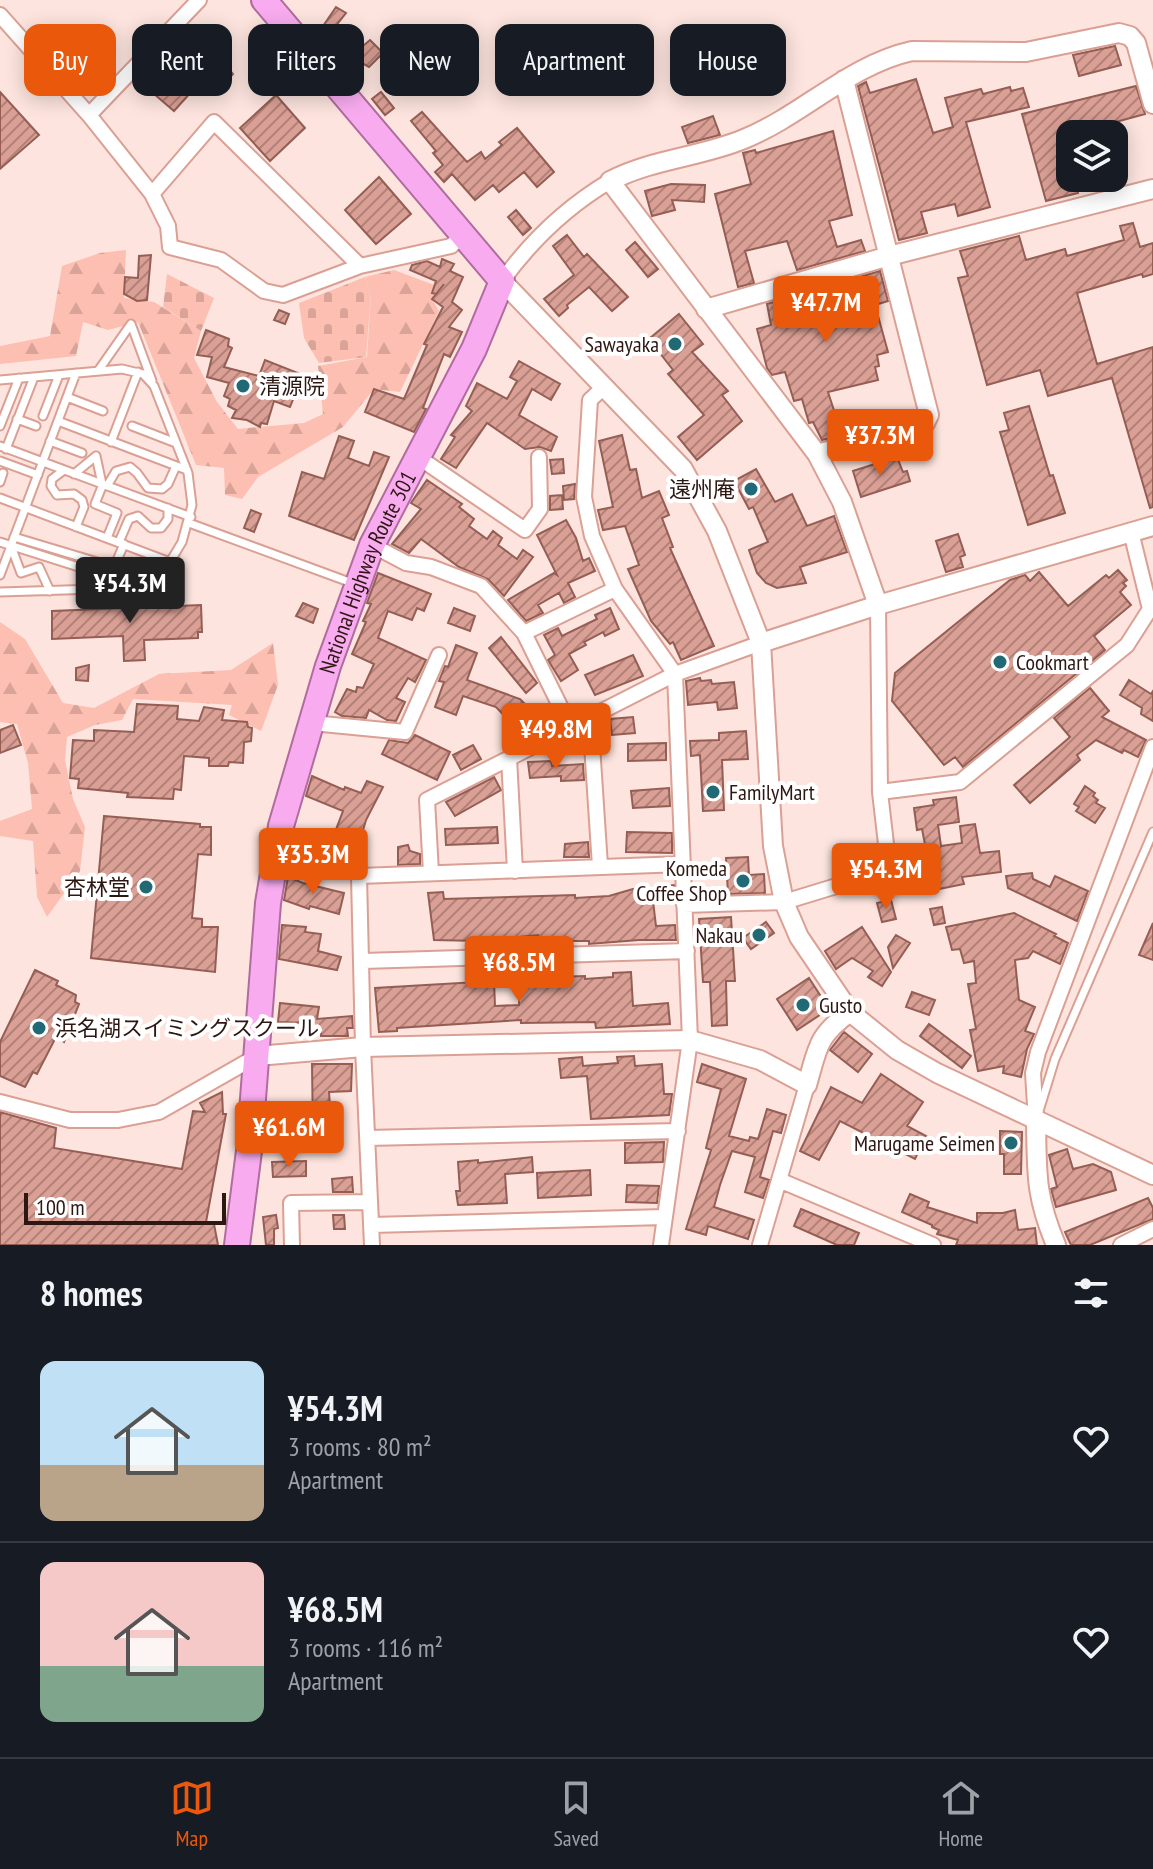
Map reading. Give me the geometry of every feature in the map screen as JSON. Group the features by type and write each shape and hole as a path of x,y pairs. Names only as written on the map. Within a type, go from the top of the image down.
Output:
{"highway":[{"path":"264,0 502,281"},
{"name":"National Highway Route 301","path":"237,1245 273,862 281,826 372,545 474,349 502,281"}],"street":[{"path":"89,115 193,2"},
{"path":"0,15 89,115 152,194 168,226 170,247 221,260 264,291 283,295 360,266 451,246 463,235"},
{"path":"1153,104 1136,43 1130,36 1119,33 1026,52 912,51 897,55 844,80 743,139 632,171 610,181 568,209 502,281 673,457 690,480 717,531 761,643 773,846 784,902 799,937 850,1012 910,1058 1153,1175"},
{"path":"817,454 918,427 925,423 929,415 844,80"},
{"path":"152,194 214,122 360,266"},
{"path":"610,181 817,454 842,502 878,605 880,792 889,870 784,902 684,905"},
{"path":"706,309 889,256 1153,189"},
{"path":"605,386 590,400 584,497 592,536 615,589 675,674 690,1040 661,1245"},
{"path":"418,457 525,530 540,509 539,457"},
{"path":"431,873 427,800 675,674 878,605 1153,526"},
{"path":"880,792 960,782 1127,645 1152,610 1131,532"},
{"path":"372,545 406,563 431,567 481,586 524,633 562,710 565,728"},
{"path":"524,633 615,589"},
{"path":"312,723 405,732 439,655"},
{"path":"590,715 600,866"},
{"path":"1056,1245 1039,1200 1035,1169 1033,1073 1038,1052 1153,747"},
{"path":"509,758 515,871"},
{"path":"372,1245 359,876 682,864"},
{"path":"363,961 687,951"},
{"path":"760,1245 821,1039 831,1025 850,1012"},
{"path":"0,1102 70,1120 118,1120 159,1112 257,1056 363,1047 690,1040 760,1060 807,1085"},
{"path":"367,1138 678,1131"},
{"path":"779,1180 933,1245"},
{"path":"292,1245 291,1203 370,1202"},
{"path":"372,1225 664,1217"},
{"path":"1121,1245 1153,1229"}],"lane":[{"path":"0,592 129,588 152,580 170,562 182,542 190,520 191,494 187,470 131,324 98,371"},
{"path":"0,380 122,369 138,372 154,386"},
{"path":"111,442 138,372"},
{"path":"0,575 4,556 13,542 76,373"},
{"path":"43,416 59,375"},
{"path":"34,377 3,448 168,508 190,520 357,584"},
{"path":"0,426 19,378"},
{"path":"67,397 103,411"},
{"path":"93,407 97,398"},
{"path":"36,401 48,405"},
{"path":"17,419 36,426"},
{"path":"142,430 146,419"},
{"path":"58,421 187,470"},
{"path":"132,426 176,443"},
{"path":"50,441 82,453"},
{"path":"69,460 73,449"},
{"path":"74,474 96,456 104,485"},
{"path":"0,461 38,475"},
{"path":"107,538 117,513 95,504 104,485 116,471 130,467 148,488 162,489 168,484 176,466"},
{"path":"64,470 52,479 51,486 57,495 74,494 83,502 76,527"},
{"path":"3,473 0,483 9,487"},
{"path":"0,498 170,562"},
{"path":"106,589 129,519 138,516 151,528 161,528 168,519 168,508"},
{"path":"0,542 13,542 114,567"},
{"path":"13,542 110,577"},
{"path":"13,542 21,573 39,567 50,591"},
{"path":"1036,1121 1055,1059 1153,832"}],"green space":[{"path":"126,250 124,298 154,302 201,331 194,358 217,402 238,429 304,423 323,414 318,366 367,357 371,295 365,277 394,270 437,286 432,299 439,311 400,392 374,389 343,427 258,477 242,499 225,495 224,468 196,465 138,322 108,330 83,322 76,356 0,364 0,346 50,336 62,266 100,253"},
{"path":"167,274 214,298 201,331 163,307"},
{"path":"365,277 371,295 366,357 319,363 304,338 299,303"},
{"path":"0,622 25,639 63,703 94,708 159,674 231,670 273,643 278,685 261,731 229,715 232,705 133,699 122,720 95,725 67,737 65,760 73,799 85,827 80,871 47,917 37,897 33,841 0,836 0,821 32,809 28,763 17,724 0,722"}],"building":[{"path":"336,7 346,13 337,24 324,24"},
{"path":"370,40 380,50 380,56 369,67 364,64 364,45"},
{"path":"1115,46 1121,65 1079,76 1073,55"},
{"path":"916,79 933,133 953,127 945,98 981,89 983,94 1010,87 1011,91 1023,88 1029,107 966,122 990,207 958,216 955,204 921,212 927,233 899,240 858,86 866,82 870,93"},
{"path":"1136,86 1145,114 1123,120 1056,120 1056,192 1078,193 1046,201 1022,114"},
{"path":"0,92 39,135 0,169"},
{"path":"380,93 394,108 385,115 372,99"},
{"path":"156,96 188,96 174,111"},
{"path":"277,96 305,128 270,161 240,128"},
{"path":"422,112 467,162 481,152 485,159 502,145 499,142 517,128 554,172 537,187 524,172 499,192 493,185 475,200 452,174 444,182 435,172 443,165 433,153 436,151 411,121"},
{"path":"713,116 720,135 688,143 682,127"},
{"path":"833,131 852,215 829,221 837,247 861,240 865,251 797,270 787,241 745,251 754,283 738,287 715,194 751,184 743,153 755,150 756,153"},
{"path":"379,177 411,214 376,244 345,210"},
{"path":"671,184 705,185 704,202 672,200 675,210 652,216 645,191"},
{"path":"516,210 531,228 523,235 508,217"},
{"path":"1133,223 1140,247 1153,243 1153,274 1143,277 1142,274 1077,293 1097,364 1153,347 1153,507 1150,508 1112,378 1048,396 1040,370 987,385 958,278 968,276 960,251 1019,236 1026,260 1065,249 1067,256 1124,240 1120,226"},
{"path":"567,235 584,257 587,254 628,297 612,311 589,287 559,316 544,299 574,275 553,246"},
{"path":"635,242 658,269 648,277 626,250"},
{"path":"151,255 147,300 137,301 124,294 125,277 138,278 139,256"},
{"path":"442,259 454,264 450,271 463,277 452,302 462,310 449,327 462,332 450,357 444,354 423,408 426,409 414,432 365,412 374,389 404,399 427,345 424,344 443,307 432,299 436,294 432,293 436,281 410,270 412,265 427,261 440,267"},
{"path":"880,271 888,301 875,305 888,352 877,355 879,366 875,367 878,380 828,392 842,435 822,440 813,422 809,423 802,399 794,401 785,372 772,375 767,368 757,329 771,325 767,304"},
{"path":"279,310 289,314 285,324 274,320"},
{"path":"679,314 703,344 692,352 728,391 722,395 742,421 697,460 678,437 704,415 668,374 673,370 649,339"},
{"path":"206,330 229,339 228,346 232,348 224,367 259,376 265,360 298,373 296,375 302,377 290,407 274,401 267,424 261,423 260,427 247,420 232,418 236,410 228,406 230,399 224,396 229,383 207,377 212,357 197,355"},
{"path":"519,361 560,384 551,400 532,389 519,415 557,437 551,451 540,447 525,449 487,423 456,468 441,459 455,437 451,435 472,411 466,406 477,383 507,399 517,381 510,377"},
{"path":"1029,406 1050,476 1053,475 1065,513 1028,525 1000,432 1009,430 1004,413"},
{"path":"622,435 630,470 636,469 642,498 659,491 669,515 662,518 673,547 670,548 714,646 681,660 673,642 670,644 651,621 628,569 639,565 625,526 603,530 598,510 613,507 599,441"},
{"path":"339,436 354,441 348,458 369,466 374,452 389,457 354,540 289,516 302,472 324,479"},
{"path":"897,457 910,481 861,497 853,471"},
{"path":"563,459 564,473 552,474 550,460"},
{"path":"756,469 775,502 792,494 807,526 834,516 847,552 800,567 806,583 777,588 766,583 757,573 749,550 768,542 753,507 749,509 734,481"},
{"path":"427,480 462,504 459,507 474,519 469,526 487,539 493,531 502,538 498,545 517,559 523,550 533,557 504,596 488,579 459,567 421,539 409,553 392,544 421,509 411,503"},
{"path":"575,484 574,499 564,500 563,486"},
{"path":"562,495 563,509 550,510 550,496"},
{"path":"251,510 261,514 254,532 244,528"},
{"path":"566,520 583,561 589,558 595,571 568,583 575,597 564,603 559,593 538,605 543,613 526,621 508,600 554,573 557,575 537,535"},
{"path":"958,534 965,555 960,557 963,567 946,572 936,541"},
{"name":"Cookmart","path":"1118,570 1127,580 1120,592 1131,605 1094,636 1105,650 1080,671 1071,665 1077,673 963,767 955,757 944,765 892,701 895,673 1010,580 1025,575 1030,581 1039,572 1068,606 1106,575 1109,578"},
{"path":"378,573 431,594 424,611 417,608 412,620 388,611 378,638 426,660 415,682 408,678 396,698 405,702 396,721 387,720 369,710 366,718 342,716 335,712 347,689 356,692 357,687 363,688 374,664 352,654 366,622 363,621 371,604 367,603"},
{"path":"303,603 318,609 313,623 296,616"},
{"path":"201,605 202,632 198,632 198,638 144,640 145,660 124,661 123,636 52,639 52,611"},
{"path":"454,608 475,616 470,631 448,623"},
{"path":"610,608 619,629 605,636 603,632 569,654 578,670 561,681 548,660 555,655 544,635 558,628 562,636 597,619 595,615"},
{"path":"501,637 537,683 526,693 489,648"},
{"path":"456,645 477,653 467,680 520,699 533,712 517,729 496,707 463,696 456,715 435,707 444,682 439,681"},
{"path":"633,655 643,676 595,695 585,675"},
{"path":"89,665 88,681 76,680 76,668"},
{"path":"700,678 701,681 711,680 712,684 734,682 737,708 718,710 717,702 688,705 686,681"},
{"path":"1129,680 1151,694 1153,691 1153,721 1141,714 1142,708 1120,695"},
{"path":"1090,688 1109,711 1102,717 1146,740 1138,757 1096,740 1077,755 1080,760 1030,803 1014,785 1070,737 1054,718"},
{"path":"137,704 178,706 177,719 199,721 204,707 224,710 222,720 247,722 248,727 252,728 251,741 244,742 243,763 209,766 209,758 184,756 181,790 174,789 173,799 127,797 128,793 78,788 79,779 70,778 73,740 94,741 94,730 134,732"},
{"path":"633,717 635,733 612,735 610,719"},
{"path":"13,725 21,745 0,753 0,730"},
{"path":"746,731 748,759 722,760 724,810 703,811 700,755 691,756 690,741 719,740 719,733"},
{"path":"415,735 450,752 437,780 382,754 389,740 408,743"},
{"path":"666,743 666,760 628,761 628,744"},
{"path":"473,745 481,759 461,770 453,755"},
{"path":"551,761 552,766 583,764 584,780 561,781 561,776 530,778 528,762"},
{"path":"312,776 344,790 345,787 361,793 367,781 383,787 366,820 359,844 355,840 347,860 327,853 343,811 306,796"},
{"path":"494,777 501,790 455,816 446,802"},
{"path":"1085,786 1095,793 1096,803 1105,808 1095,823 1076,811 1079,807 1074,804"},
{"path":"669,788 670,806 633,808 631,791"},
{"path":"956,797 959,822 938,825 941,846 962,843 960,826 975,824 980,853 999,851 1001,872 962,877 964,884 934,890 922,829 917,830 914,808 934,805 933,800"},
{"name":"杏林堂","path":"104,816 211,827 211,855 198,854 192,918 202,919 202,927 218,927 215,972 91,958"},
{"path":"497,827 498,843 446,845 445,829"},
{"path":"627,832 672,833 672,853 626,852"},
{"path":"588,842 589,857 564,857 565,844"},
{"path":"408,845 410,851 420,854 420,864 398,865 398,847"},
{"path":"748,857 749,875 764,874 765,893 728,894 726,858"},
{"path":"1032,873 1033,879 1050,887 1055,876 1088,891 1077,921 1008,888 1006,876"},
{"path":"288,877 344,893 339,914 310,906 309,909 284,900"},
{"path":"674,885 674,900 653,901 656,926 675,925 676,940 589,944 589,941 538,941 538,935 479,941 434,940 428,893 443,892 444,899 575,895 575,898 609,896 633,889"},
{"path":"891,900 896,919 882,922 877,903"},
{"path":"942,907 945,923 934,925 930,909"},
{"path":"1014,913 1068,943 1060,964 1033,951 1028,958 1015,960 1019,1000 1035,1007 1025,1031 1034,1034 1021,1077 1003,1073 1004,1066 978,1071 970,1030 976,1029 968,984 976,983 974,961 964,963 960,949 952,950 946,927"},
{"path":"731,917 735,981 726,981 727,1025 712,1026 710,982 703,982 699,919"},
{"name":"Nakau","path":"766,922 774,933 751,949 743,938"},
{"path":"1153,923 1153,960 1139,955"},
{"path":"282,925 306,927 305,932 321,934 318,951 341,957 337,970 279,959"},
{"path":"862,927 891,972 882,986 868,977 873,971 852,958 836,969 825,951"},
{"path":"896,935 910,943 893,968 888,947"},
{"name":"浜名湖スイミングスクール","path":"35,970 58,981 56,985 76,995 75,1002 79,1004 64,1042 56,1037 37,1074 33,1072 25,1087 0,1076 0,1042"},
{"path":"631,972 633,1006 668,1003 670,1024 596,1028 595,1022 521,1023 521,1020 397,1028 397,1031 379,1032 375,988 494,981 495,1006 519,1005 519,978 585,976 585,979"},
{"path":"809,978 829,1009 797,1030 777,999"},
{"path":"912,992 935,1000 929,1015 906,1007"},
{"path":"280,1003 319,1007 317,1019 352,1016 353,1028 347,1028 348,1036 321,1036 321,1029 306,1023 278,1022"},
{"path":"929,1024 971,1056 962,1068 920,1036"},
{"path":"844,1032 872,1054 858,1072 830,1050"},
{"path":"634,1056 635,1066 662,1064 664,1094 672,1094 669,1115 591,1119 587,1076 561,1078 559,1059 582,1057 583,1066 618,1063 617,1057"},
{"path":"312,1064 352,1064 351,1091 329,1092 332,1135 313,1135"},
{"path":"702,1064 746,1079 729,1136 749,1141 750,1137 758,1139 767,1109 786,1115 781,1133 773,1131 760,1177 769,1180 763,1198 745,1192 755,1157 732,1151 720,1185 714,1207 754,1220 748,1239 708,1226 706,1235 686,1229 711,1150 706,1148 721,1089 697,1082"},
{"path":"881,1074 923,1102 907,1126 926,1136 915,1159 840,1121 819,1160 800,1151 831,1087 862,1103"},
{"path":"222,1092 223,1114 226,1114 206,1222 214,1224 218,1245 0,1245 0,1112 56,1128 54,1148 182,1169 193,1111 205,1112 200,1103"},
{"name":"Marugame Seimen","path":"1000,1131 1022,1132 1021,1174 1004,1174"},
{"path":"664,1142 663,1162 625,1163 625,1143"},
{"path":"1067,1149 1073,1169 1093,1164 1111,1172 1116,1190 1056,1207 1051,1189 1057,1187 1049,1155"},
{"path":"532,1157 533,1172 505,1174 507,1203 458,1205 458,1162"},
{"path":"306,1161 306,1176 273,1177 272,1162"},
{"path":"590,1170 591,1195 538,1198 537,1173"},
{"path":"352,1177 353,1192 333,1192 332,1179"},
{"path":"627,1185 659,1186 657,1203 626,1202"},
{"path":"910,1194 929,1202 927,1207 977,1223 977,1213 1015,1210 1018,1230 1035,1228 1037,1245 956,1245 958,1240 937,1234 939,1230 932,1225 902,1212"},
{"path":"1148,1198 1153,1208 1153,1219 1090,1245 1071,1245 1065,1232"},
{"path":"801,1209 859,1233 854,1245 837,1245 794,1226"},
{"path":"276,1215 278,1228 274,1229 274,1245 266,1245 263,1217"},
{"path":"333,1215 344,1215 345,1229 334,1229"}],"place":[{"name":"Sawayaka","path":"675,344"},
{"name":"清源院","path":"243,386"},
{"name":"遠州庵","path":"751,489"},
{"name":"Cookmart","path":"1000,662"},
{"name":"FamilyMart","path":"713,792"},
{"name":"Komeda Coffee Shop","path":"743,881"},
{"name":"杏林堂","path":"146,887"},
{"name":"Nakau","path":"759,935"},
{"name":"Gusto","path":"803,1005"},
{"name":"浜名湖スイミングスクール","path":"39,1028"},
{"name":"Marugame Seimen","path":"1011,1143"}]}
